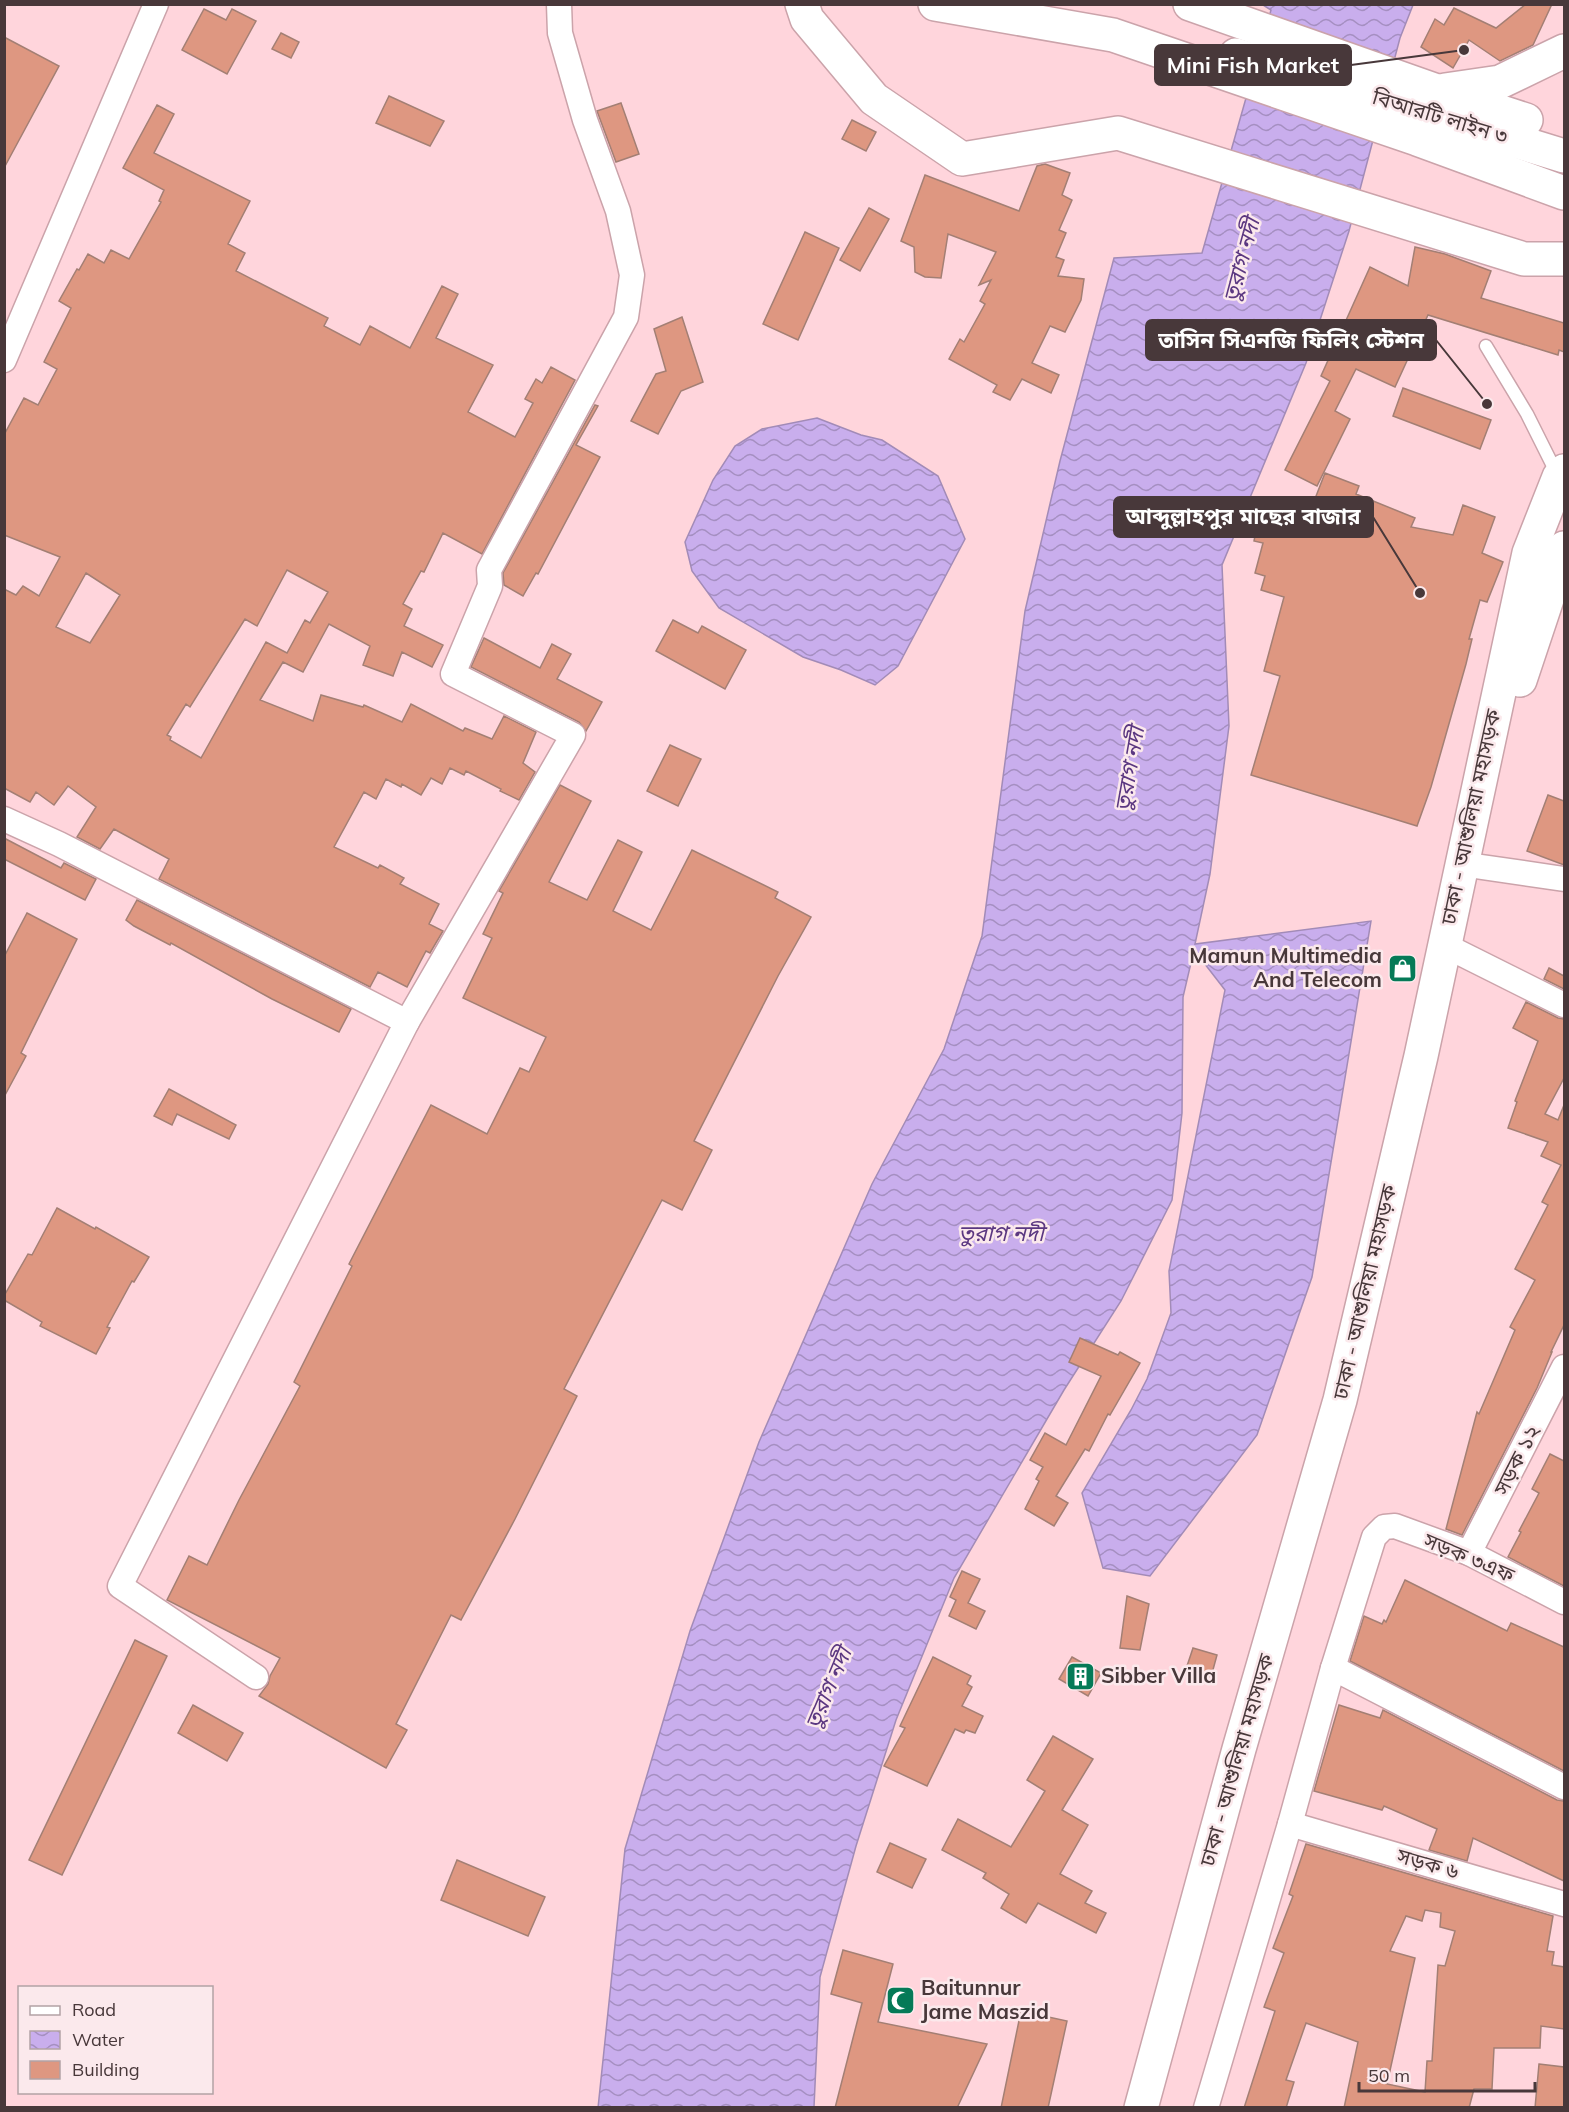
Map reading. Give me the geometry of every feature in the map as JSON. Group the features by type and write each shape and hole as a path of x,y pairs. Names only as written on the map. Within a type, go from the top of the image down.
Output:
{"highway":[{"path":"802,4 807,19 874,99 962,159 1118,133 1524,259 1564,259"},
{"path":"935,4 1113,35 1564,193"},
{"name":"বিআরটি লাইন ৩","path":"1074,4 1424,100 1564,156"},
{"path":"1190,4 1424,100 1564,132"},
{"path":"1424,100 1500,82 1564,51"},
{"name":"ঢাকা - আশুলিয়া মহাসড়ক","path":"1141,2108 1239,1749 1340,1400 1421,1056 1528,553 1562,474"},
{"path":"1461,864 1545,600 1564,548"}],"street":[{"path":"4,360 156,4"},
{"path":"256,1677 120,1586 407,1022 573,735 453,674 490,586 489,570 626,317 633,275 618,211 585,120 560,33 559,4"},
{"path":"4,819 59,844 407,1022"},
{"path":"1461,864 1564,879"},
{"path":"1444,945 1564,1005"},
{"name":"সড়ক ১২","path":"1469,1554 1564,1367"},
{"name":"সড়ক ৩এফ","path":"1333,1668 1374,1537 1384,1527 1395,1526 1469,1554 1564,1602"},
{"path":"1206,2108 1290,1824 1333,1668 1564,1787"},
{"name":"সড়ক ৬","path":"1290,1824 1564,1904"}],"lane":[{"path":"1486,346 1562,474"}],"water":[{"name":"তুরাগ নদী","path":"1263,5 1413,5 1400,38 1349,231 1306,363 1222,565 1229,726 1210,874 1195,944 1371,921 1312,1277 1257,1435 1150,1576 1103,1568 1082,1493 1147,1379 1171,1313 1169,1271 1225,990 1194,950 1183,997 1182,1113 1172,1200 1121,1301 1064,1390 954,1578 896,1720 856,1846 820,1977 814,2107 598,2108 625,1849 690,1631 759,1442 872,1184 944,1049 982,936 1025,611 1060,461 1114,258 1202,253 1271,10"},
{"path":"817,418 861,435 882,440 938,476 965,539 898,666 875,685 803,657 719,608 692,571 685,542 713,480 735,446 762,429"}],"building":[{"path":"1526,4 1552,4 1533,45 1500,61 1469,40 1453,68 1421,47 1435,19 1444,25 1454,8 1496,28"},
{"path":"204,9 226,20 232,9 256,21 227,74 182,50"},
{"path":"281,33 299,42 291,58 272,49"},
{"path":"4,37 59,66 4,168"},
{"path":"389,96 444,121 430,146 376,123"},
{"path":"621,103 639,154 616,162 597,111"},
{"path":"157,105 174,114 154,153 250,201 228,244 245,253 236,271 328,318 324,326 360,345 370,326 410,348 442,286 458,294 436,338 493,365 468,412 515,437 533,403 525,399 536,379 542,383 551,367 575,380 482,554 443,533 424,572 421,571 403,604 412,609 404,626 443,645 432,667 402,652 393,676 363,665 370,646 329,624 303,672 283,662 260,700 313,721 321,695 363,707 364,705 402,722 411,704 463,731 465,728 492,739 504,716 536,732 523,763 535,772 519,800 466,771 464,775 450,768 442,784 431,778 421,795 402,784 401,787 386,779 376,799 364,792 334,847 378,868 380,865 404,878 400,884 439,904 429,924 443,931 430,953 426,951 407,987 378,972 370,987 159,879 169,859 114,829 100,849 77,837 96,807 68,786 54,805 36,792 30,802 4,788 4,589 16,595 23,586 39,596 60,557 4,535 4,435 24,398 38,405 57,369 44,362 71,308 59,301 77,269 79,270 88,254 104,263 111,250 129,259 161,202 159,201 164,190 123,168","holes":["287,570 328,592 310,623 305,620 287,653 266,642 201,758 170,740 171,737 167,735 186,704 190,707 245,619 257,626","86,573 120,595 90,643 56,627"]},
{"path":"852,120 876,132 866,151 842,139"},
{"path":"1045,164 1070,173 1062,195 1072,200 1059,230 1066,233 1056,257 1064,260 1058,276 1084,279 1081,300 1065,332 1050,326 1032,363 1059,375 1051,393 1022,379 1010,400 993,392 997,385 949,359 960,339 964,342 985,304 980,301 991,280 979,285 996,252 948,234 941,278 925,277 915,272 914,247 901,241 925,175 1019,211 1037,166"},
{"path":"869,208 889,219 860,271 840,260"},
{"path":"805,232 839,248 798,340 763,324"},
{"path":"1415,247 1445,254 1491,271 1481,298 1564,323 1564,352 1559,350 1558,355 1428,315 1395,387 1356,369 1335,411 1350,419 1317,486 1285,470 1330,381 1321,376 1370,267 1408,286"},
{"path":"682,317 703,382 681,391 658,434 631,421 656,374 666,371 654,329"},
{"path":"1403,388 1491,420 1480,449 1393,416"},
{"path":"595,405 598,406 576,445 600,457 538,574 536,573 523,596 504,585 503,573"},
{"path":"1325,473 1359,486 1356,494 1415,518 1411,527 1453,535 1463,505 1495,517 1482,553 1503,562 1487,602 1480,600 1469,639 1472,639 1466,664 1431,787 1417,826 1251,775 1280,676 1264,671 1284,597 1261,590 1265,576 1255,573 1263,543 1254,541 1260,511 1306,522"},
{"path":"673,620 698,633 702,626 746,650 725,689 656,651"},
{"path":"484,638 540,668 552,644 571,654 557,679 602,702 586,731 579,722 471,667"},
{"path":"670,745 701,759 678,806 647,791"},
{"path":"560,785 591,801 549,882 587,900 618,840 642,852 613,911 651,930 692,850 778,892 775,898 811,917 778,976 694,1141 712,1150 682,1210 662,1200 564,1389 577,1396 515,1519 461,1620 451,1615 396,1724 407,1730 386,1768 259,1696 268,1684 280,1658 167,1600 189,1556 207,1565 300,1386 294,1382 352,1266 349,1264 431,1105 487,1134 520,1068 529,1072 546,1037 463,998 492,938 483,934 503,893 499,891"},
{"path":"1548,795 1564,801 1564,865 1527,851"},
{"path":"4,838 61,868 64,863 96,879 85,900 4,859"},
{"path":"137,900 351,1009 339,1032 272,999 171,943 170,945 134,926 126,920"},
{"path":"27,913 77,939 21,1053 26,1056 4,1097 4,957"},
{"path":"1549,968 1564,976 1564,989 1544,979"},
{"path":"1526,1002 1564,1019 1564,1078 1545,1114 1558,1120 1564,1105 1564,1325 1537,1388 1462,1535 1446,1529 1477,1412 1479,1414 1515,1330 1510,1327 1535,1280 1515,1269 1548,1205 1542,1202 1561,1165 1541,1156 1548,1142 1508,1128 1517,1102 1515,1101 1538,1041 1513,1028"},
{"path":"169,1089 236,1125 229,1139 177,1114 172,1125 154,1116"},
{"path":"57,1208 149,1257 134,1282 132,1281 107,1327 110,1328 96,1354 40,1326 42,1322 4,1300 4,1296 28,1254 32,1255"},
{"path":"1080,1338 1118,1355 1120,1352 1140,1363 1110,1415 1108,1414 1089,1451 1085,1449 1056,1496 1068,1503 1054,1526 1025,1509 1039,1481 1036,1479 1043,1467 1030,1460 1045,1433 1066,1445 1101,1376 1069,1362"},
{"path":"1550,1454 1564,1461 1564,1586 1508,1557 1539,1493 1532,1489"},
{"path":"962,1571 980,1579 968,1603 985,1611 976,1629 949,1616 956,1600 950,1597"},
{"path":"1405,1580 1507,1631 1511,1623 1564,1647 1564,1771 1350,1661 1364,1616 1382,1624 1384,1620 1386,1622"},
{"path":"1127,1596 1149,1604 1140,1650 1120,1648"},
{"path":"135,1640 167,1656 62,1875 29,1860"},
{"path":"1193,1648 1217,1655 1211,1677 1186,1669"},
{"path":"933,1657 971,1676 967,1684 972,1687 962,1706 983,1716 975,1733 966,1730 964,1733 955,1729 927,1786 884,1766 905,1728 900,1726"},
{"name":"Sibber Villa","path":"1072,1657 1101,1673 1088,1696 1059,1679"},
{"path":"193,1705 243,1733 227,1761 178,1733"},
{"path":"1339,1705 1380,1718 1383,1710 1557,1800 1564,1801 1564,1881 1473,1838 1467,1861 1429,1850 1437,1829 1384,1806 1382,1810 1314,1791"},
{"path":"1053,1736 1093,1759 1062,1810 1088,1825 1060,1874 1092,1891 1085,1903 1106,1913 1096,1933 1038,1903 1026,1923 1001,1908 1009,1894 983,1878 986,1873 942,1850 958,1819 1011,1847 1045,1791 1027,1780"},
{"path":"890,1843 926,1859 912,1888 877,1872"},
{"path":"1306,1844 1553,1916 1547,1951 1554,1952 1552,1965 1564,1967 1564,2029 1541,2026 1540,2048 1494,2048 1492,2089 1474,2089 1469,2108 1344,2108 1358,2042 1306,2023 1286,2080 1294,2082 1286,2108 1244,2108 1275,2011 1264,2007 1284,1953 1273,1948 1293,1896 1289,1894","holes":["1425,1910 1441,1913 1440,1927 1455,1931 1445,1966 1438,1965 1432,2061 1427,2061 1425,2092 1387,2084 1415,1958 1390,1951 1406,1916 1422,1921"]},
{"path":"457,1860 545,1897 528,1936 441,1900"},
{"path":"843,1950 893,1964 878,2022 987,2044 957,2108 835,2108 862,2003 831,1994"},
{"path":"1021,2011 1067,2021 1048,2108 1001,2108"},
{"path":"1539,2064 1564,2067 1564,2108 1535,2108"}],"place":[{"name":"Mini Fish Market","path":"1464,50"},
{"name":"তাসিন সিএনজি ফিলিং স্টেশন","path":"1487,404"},
{"name":"আব্দুল্লাহপুর মাছের বাজার","path":"1420,593"},
{"name":"Mamun Multimedia And Telecom","path":"1403,968"},
{"name":"Sibber Villa","path":"1080,1676"},
{"name":"Baitunnur Jame Maszid","path":"900,2000"}]}
